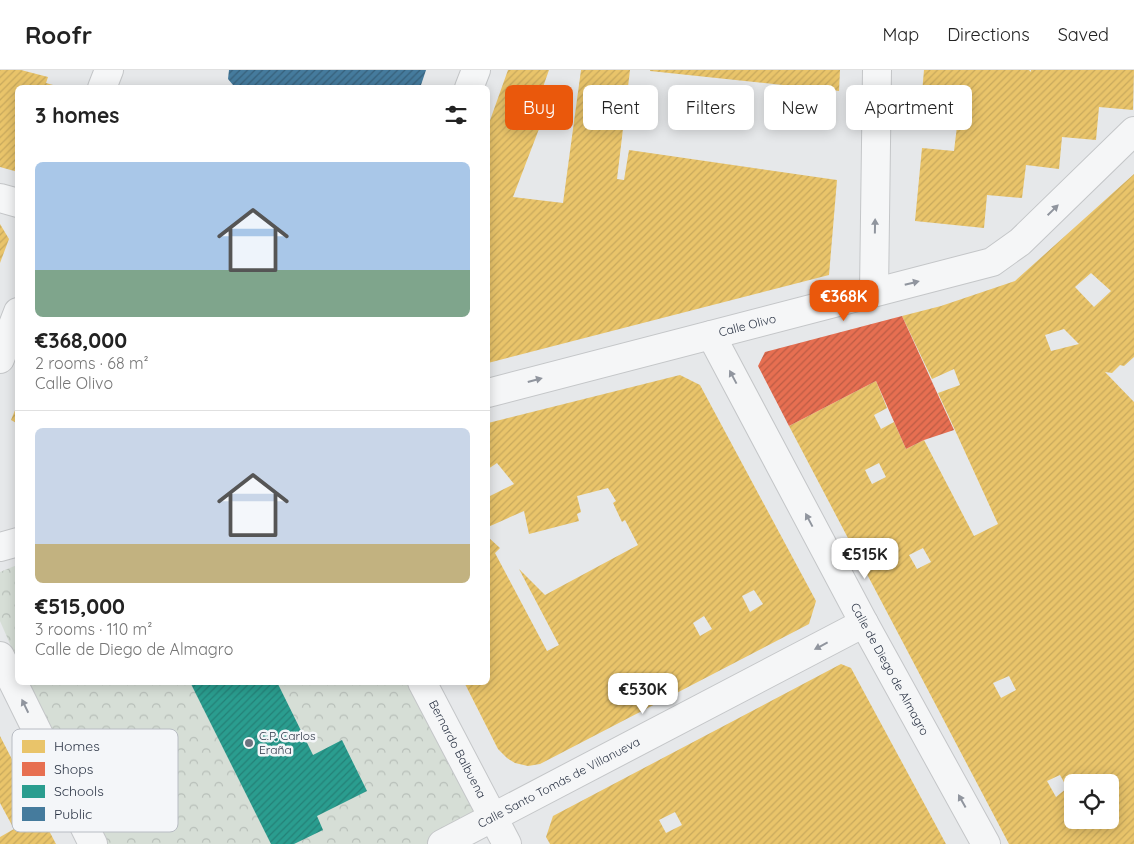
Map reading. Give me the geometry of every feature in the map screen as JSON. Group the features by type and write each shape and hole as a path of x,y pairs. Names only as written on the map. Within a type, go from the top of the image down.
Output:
{"street":[{"path":"103,85 109,70"},
{"path":"470,85 476,70"},
{"path":"874,292 877,70"},
{"name":"Calle Olivo","path":"490,392 992,262 1020,242 1134,131"},
{"path":"0,198 15,202"},
{"path":"0,359 15,320"},
{"name":"Calle de Diego de Almagro","path":"711,335 864,623 986,844"},
{"path":"0,547 15,543"},
{"name":"Calle Santo Tomás de Villanueva","path":"442,844 864,623"},
{"path":"0,656 36,729"},
{"name":"Bernardo Balbuena","path":"424,685 507,844"},
{"path":"87,832 93,844"}],"green space":[{"path":"15,566 15,655 0,621 0,572"},
{"name":"C.P. Carlos Eraña","path":"29,685 423,685 493,818 442,844 100,844 95,832 178,832 178,729 49,729"}],"building: Homes":[{"path":"0,70 21,70 48,77 46,83 53,85 15,85 15,171 0,167"},
{"path":"508,70 549,70 544,85 505,85 505,130 539,130 513,197 563,203 581,70 630,70 628,85 583,85 583,130 623,130 617,179 624,180 629,150 837,180 829,275 490,362 490,120"},
{"path":"840,70 839,91 836,91 836,85 782,85 650,71"},
{"path":"924,70 1029,70 1031,72 1031,70 1134,70 1133,110 1099,107 1096,140 1062,137 1059,169 1026,165 1022,198 987,195 984,228 915,221 922,148 954,151 957,130 972,130 972,85 923,85"},
{"path":"1134,174 1134,357 1124,366 1120,365 1112,373 1105,372 1134,402 1134,844 1009,844 789,426 876,381 887,408 874,415 881,429 894,422 906,449 924,440 974,536 998,524 938,393 960,385 954,369 932,379 902,316 941,306 1015,281","holes":["1091,273 1111,291 1094,307 1075,287","1064,329 1079,344 1051,351 1045,335","879,463 886,477 872,484 865,470","923,548 931,562 917,569 909,555","1009,676 1016,690 1001,698 993,683"]},
{"path":"0,224 9,239 0,263"},
{"path":"680,375 700,385 816,601 809,624 540,764 528,766 515,763 498,749 466,685 490,685 490,539 500,548 495,553 547,651 559,645 519,569 545,595 638,545 625,520 622,522 613,503 616,501 608,488 577,496 581,512 577,514 579,521 529,534 524,511 490,526 490,496 514,484 497,463 490,468 490,422","holes":["754,590 763,604 750,612 742,596","704,616 712,629 700,636 693,623"]},
{"path":"15,410 15,422 11,420"},
{"path":"841,664 851,668 946,844 550,844 546,837 553,816","holes":["675,812 682,825 666,833 659,820"]},
{"path":"0,736 12,759 12,825 0,803"},
{"path":"12,830 12,832 50,832 56,844 0,844 0,837"}],"building: Shops":[{"path":"902,316 954,430 924,440 906,449 876,381 789,426 758,366 765,352"}],"building: Schools":[{"path":"192,685 278,685 313,755 342,740 367,791 317,816 323,830 294,844 271,844"}],"building: Public":[{"path":"229,70 426,70 421,85 233,85 228,79"}],"place":[{"name":"C.P. Carlos Eraña","path":"249,743"}]}
